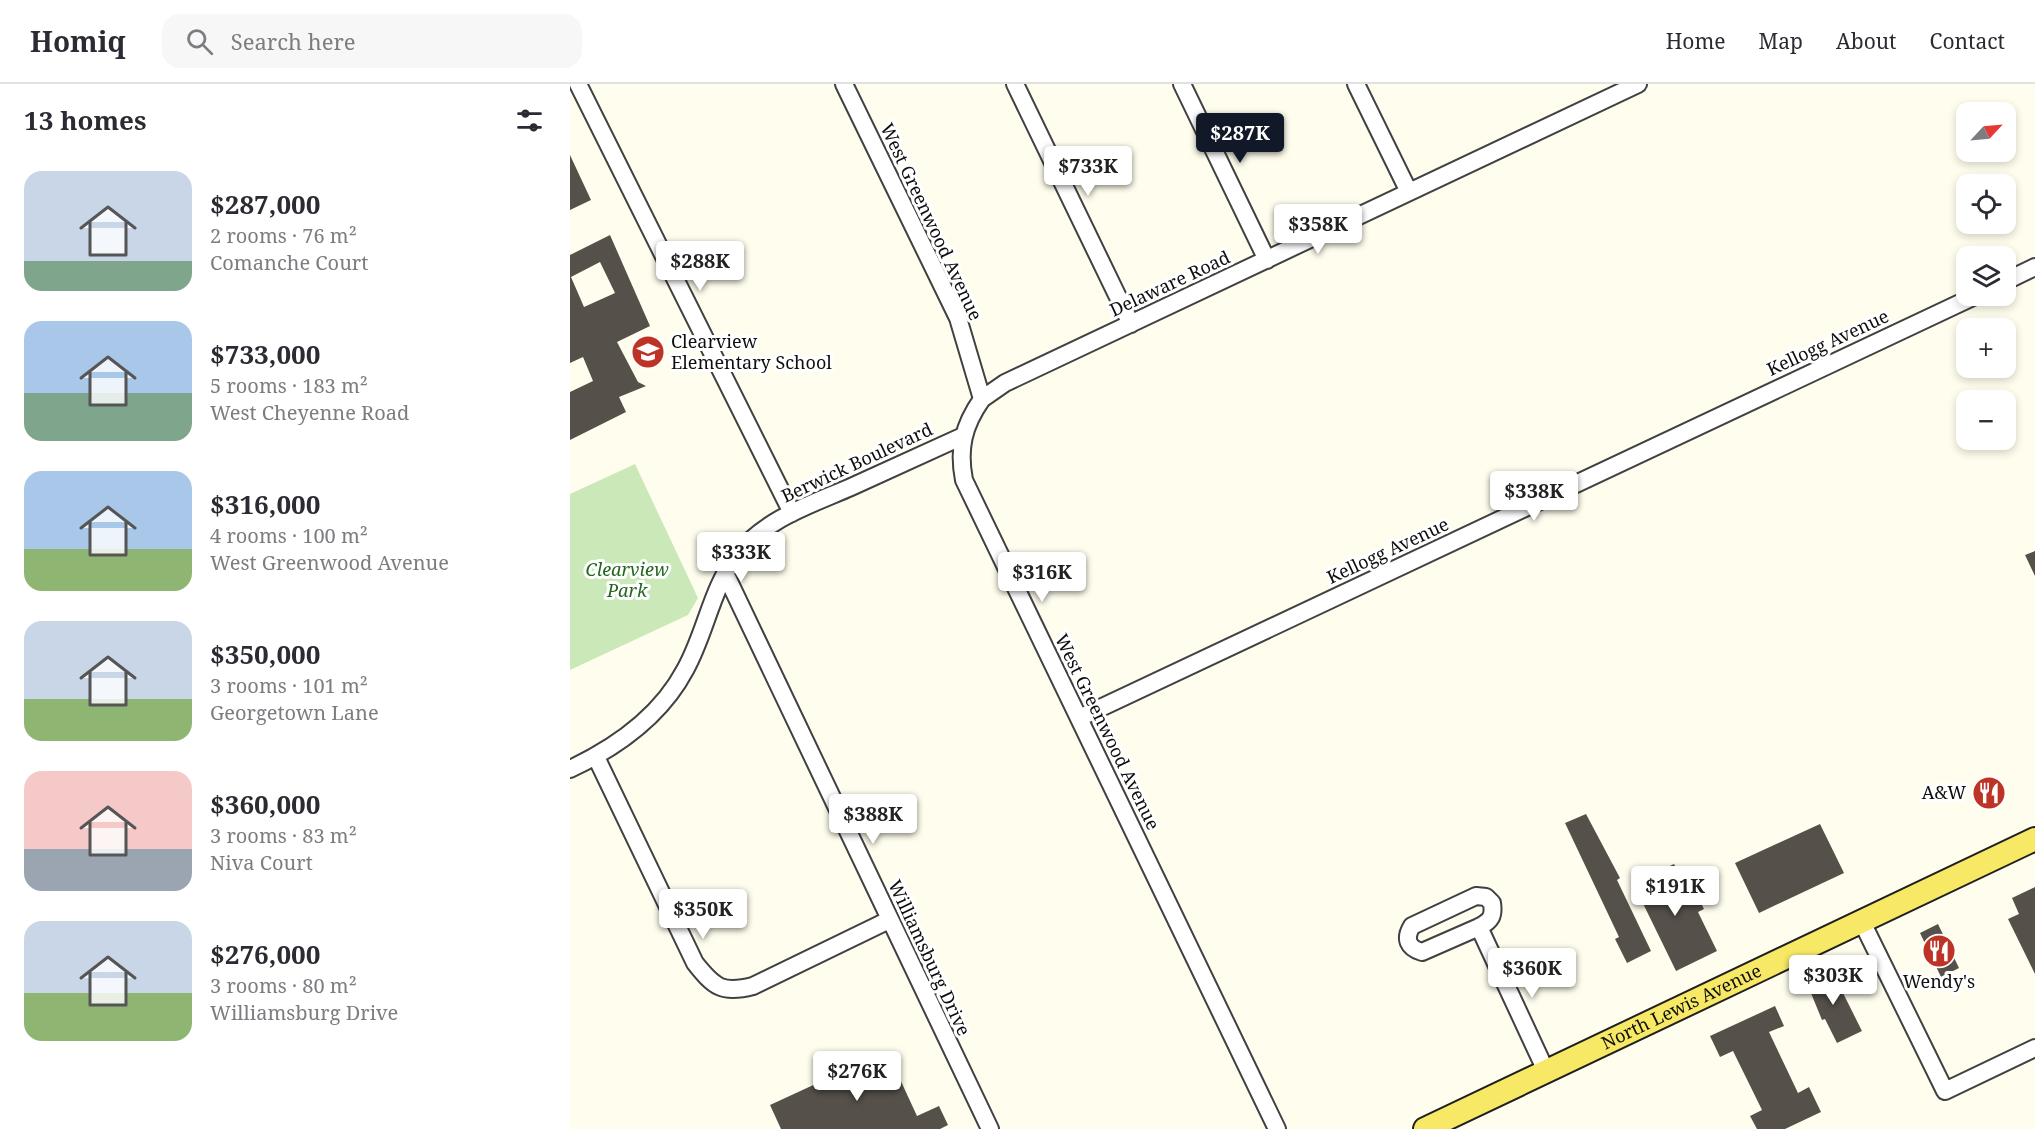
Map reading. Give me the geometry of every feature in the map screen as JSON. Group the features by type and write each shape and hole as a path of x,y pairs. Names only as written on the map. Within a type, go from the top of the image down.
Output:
{"main road":[{"name":"North Lewis Avenue","path":"1425,1129 2035,839"}],"street":[{"path":"578,84 792,513"},
{"name":"West Greenwood Avenue","path":"844,84 958,318 982,399 969,417 963,436 960,459 964,480 1277,1129"},
{"path":"1014,84 1131,324"},
{"path":"1182,84 1267,260"},
{"path":"1356,84 1409,192"},
{"name":"Delaware Road","path":"982,399 1005,383 1638,84"},
{"path":"2016,276 2035,267"},
{"name":"Kellogg Avenue","path":"1079,718 1956,305"},
{"name":"Berwick Boulevard","path":"570,769 596,757 636,730 667,698 686,669 726,575 738,554 762,531 792,513 963,436"},
{"name":"Williamsburg Drive","path":"726,575 990,1129"},
{"path":"596,757 694,963 718,987 732,992 753,986 889,920"},
{"path":"1476,896 1486,897 1492,903 1494,914 1489,922 1479,927 1422,952 1413,950 1408,944 1407,934 1412,926 1476,896"},
{"path":"1862,922 1945,1091 2035,1048"},
{"path":"1479,927 1546,1071"}],"green space":[{"name":"Clearview Park","path":"635,464 698,598 688,615 570,670 570,494"}],"building":[{"path":"570,155 591,200 570,210"},
{"path":"610,235 650,326 617,342 638,382 646,386 619,397 626,412 570,440 570,392 593,381 583,357 570,363 570,255","holes":["600,262 615,293 584,307 571,277"]},
{"path":"2035,551 2035,576 2025,555"},
{"path":"1586,814 1620,878 1617,880 1651,951 1627,963 1615,939 1619,937 1565,823"},
{"path":"1820,824 1844,873 1759,913 1735,863"},
{"path":"1674,864 1693,902 1699,899 1704,909 1698,912 1717,951 1676,971 1633,883"},
{"path":"2035,887 2035,974 2008,919 2019,914 2012,898"},
{"path":"1938,924 1959,968 1941,977 1920,933"},
{"path":"1831,969 1862,1031 1837,1043 1825,1019 1822,1020 1806,981"},
{"path":"1775,1006 1784,1026 1769,1032 1798,1093 1809,1087 1821,1112 1785,1129 1757,1129 1750,1116 1762,1110 1733,1051 1720,1057 1710,1036"},
{"path":"887,1051 917,1116 939,1106 948,1125 940,1129 781,1129 770,1105"}],"place":[{"name":"Clearview Elementary School","path":"648,352"},
{"name":"A&W","path":"1989,793"},
{"name":"Wendy's","path":"1939,951"}]}
